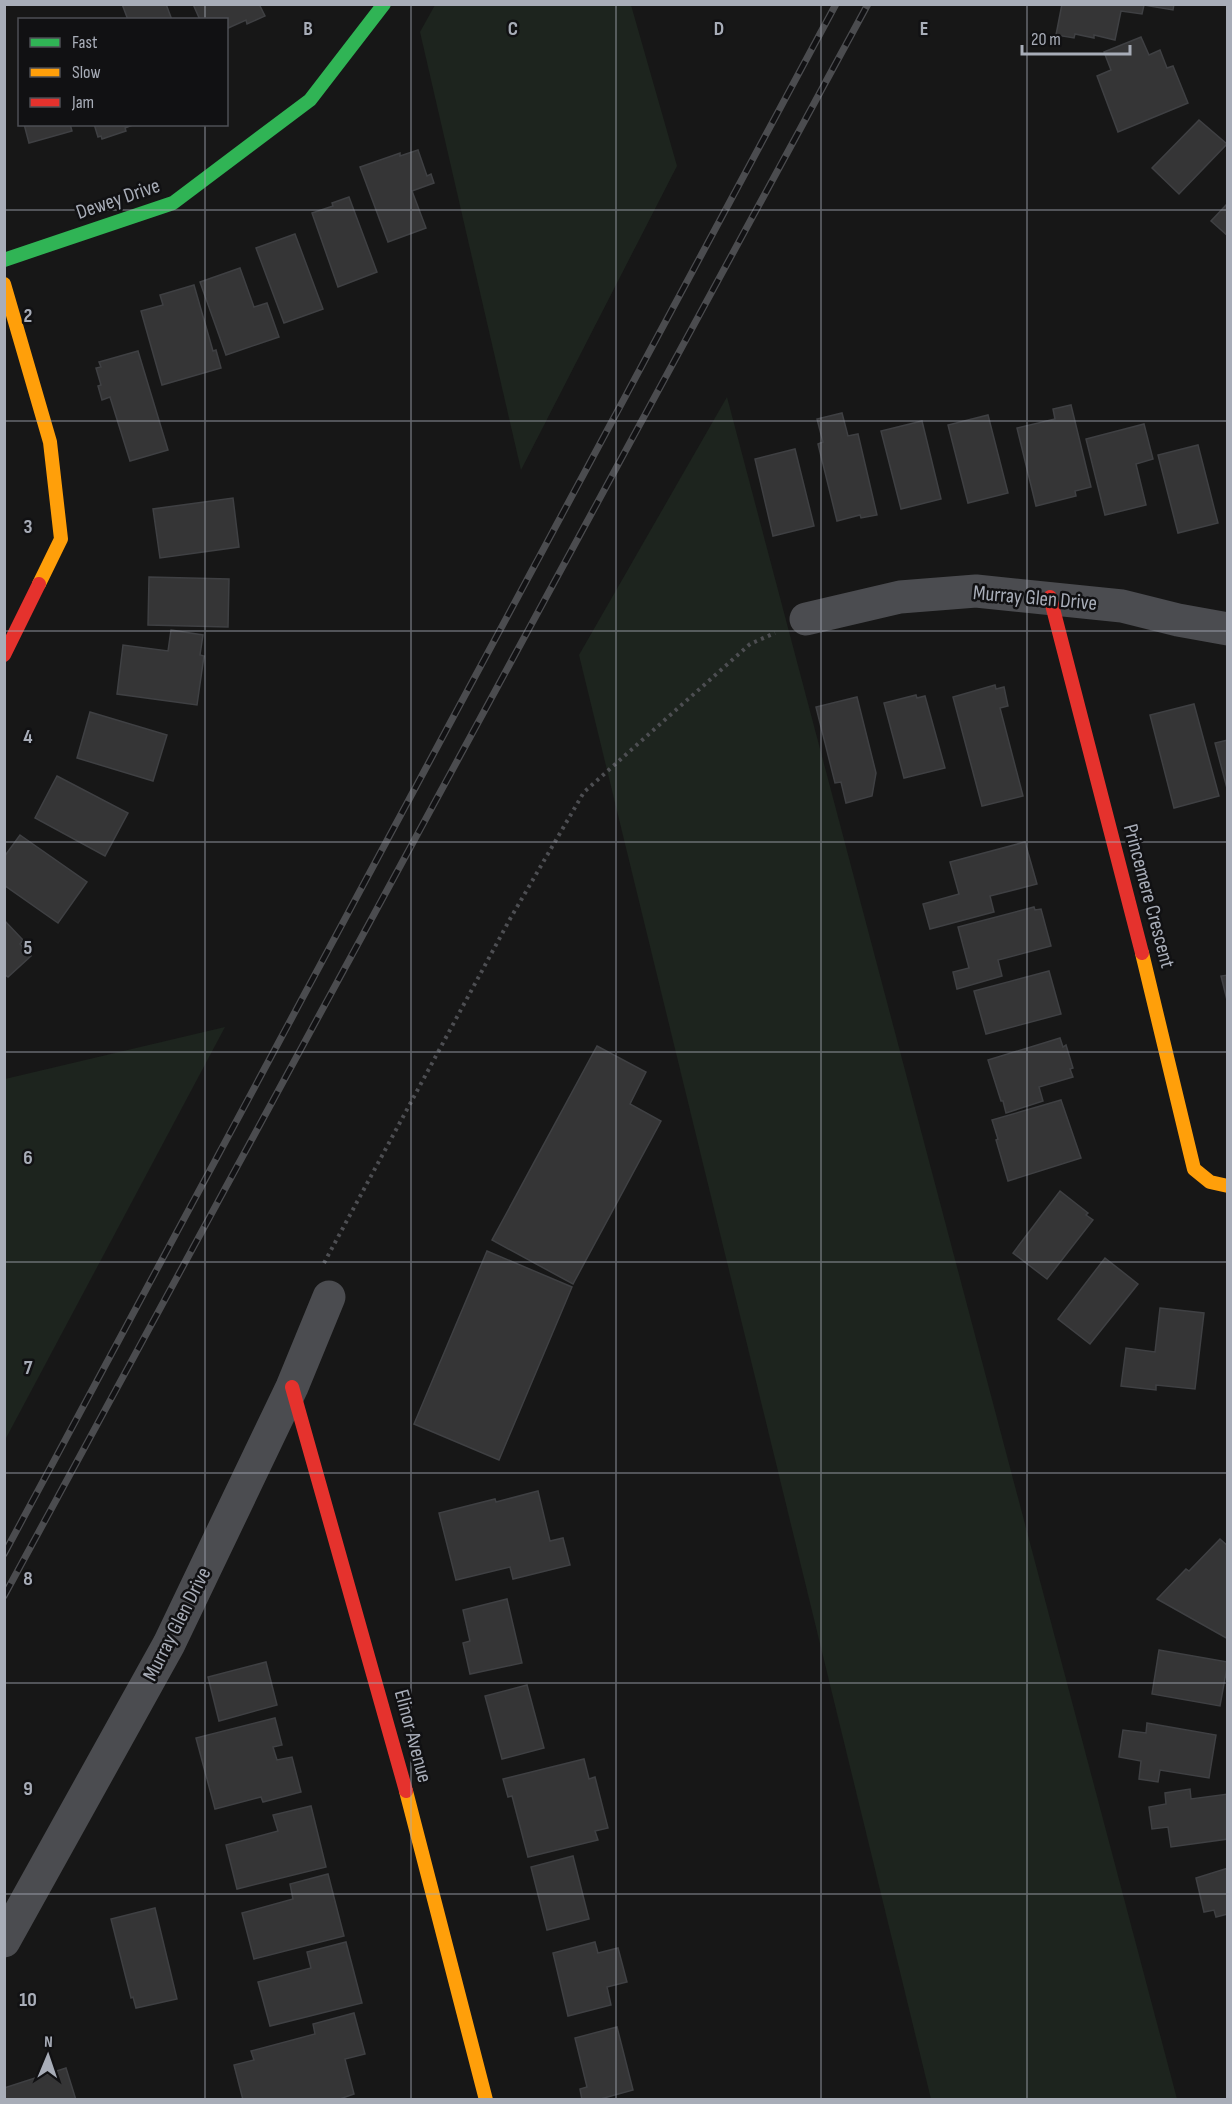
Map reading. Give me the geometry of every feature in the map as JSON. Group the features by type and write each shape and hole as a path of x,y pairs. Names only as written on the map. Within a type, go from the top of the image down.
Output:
{"street":[{"name":"Dewey Drive","path":"4,260 173,203 310,100 384,4"},
{"path":"4,284 50,442 61,539 4,655"},
{"name":"Murray Glen Drive","path":"806,619 900,597 976,591 1122,606 1227,629"},
{"name":"Princemere Crescent","path":"1050,597 1164,1038 1177,1104 1194,1169 1210,1182 1227,1186"},
{"name":"Murray Glen Drive","path":"4,1941 169,1644 292,1387 329,1297"},
{"name":"Elinor Avenue","path":"292,1387 394,1743 486,2100"}],"path":[{"path":"329,1297 314,1282 510,919 584,792 750,644 806,619"}],"shaded area":[{"path":"435,5 631,5 677,166 521,470 420,32"},
{"path":"727,397 1177,2099 931,2099 579,655"},
{"path":"225,1027 5,1440 5,1079"}],"building":[{"path":"122,4 166,4 171,18 127,18"},
{"path":"193,4 259,4 265,16 247,24 246,20 228,28 228,18 199,18"},
{"path":"1062,4 1174,4 1173,10 1144,5 1142,14 1121,11 1115,40 1094,35 1094,38 1075,34 1074,38 1056,35"},
{"path":"1141,37 1149,55 1160,50 1167,68 1173,66 1188,103 1118,132 1097,76 1111,70 1104,52"},
{"path":"1199,120 1227,144 1179,194 1152,168"},
{"path":"25,126 71,126 72,131 29,143"},
{"path":"95,126 130,126 125,128 126,131 102,139 101,136 98,137"},
{"path":"418,150 427,176 431,174 434,183 412,191 426,228 388,242 360,167 400,153 400,156"},
{"path":"349,197 377,272 338,287 312,213 333,206 332,203"},
{"path":"1228,203 1228,236 1211,221"},
{"path":"295,234 323,309 284,323 256,248"},
{"path":"240,268 254,307 267,303 279,337 226,355 200,282"},
{"path":"194,285 213,351 216,350 221,368 162,385 141,311 163,305 160,295"},
{"path":"138,351 168,450 130,461 110,397 102,400 96,368 101,367 99,362"},
{"path":"1071,405 1091,487 1075,491 1076,496 1036,506 1017,428 1055,419 1053,409"},
{"path":"842,413 848,436 858,434 877,515 861,518 860,515 837,521 818,444 823,442 817,419"},
{"path":"988,415 1008,493 968,503 948,425"},
{"path":"922,421 941,499 901,509 881,431"},
{"path":"1144,424 1153,459 1136,464 1146,505 1105,515 1086,439"},
{"path":"1198,445 1218,523 1178,533 1158,455"},
{"path":"795,449 814,526 773,536 755,459"},
{"path":"233,498 239,547 160,558 153,509"},
{"path":"149,577 229,579 228,627 148,625"},
{"path":"171,630 203,635 200,655 204,656 197,705 117,694 123,645 168,651"},
{"path":"995,685 996,689 1004,687 1008,706 1000,708 1023,796 982,806 953,697"},
{"path":"916,695 917,698 925,696 945,768 904,778 884,703"},
{"path":"857,697 876,773 872,796 846,803 841,782 835,783 816,707"},
{"path":"1194,704 1219,796 1174,808 1150,715"},
{"path":"90,712 167,735 153,781 77,758"},
{"path":"1228,740 1228,792 1215,743"},
{"path":"57,776 128,813 105,856 35,818"},
{"path":"20,835 87,882 58,923 4,885 4,857"},
{"path":"1025,842 1037,884 990,896 994,912 930,929 923,904 959,894 950,862"},
{"path":"1034,907 1035,910 1041,909 1051,946 998,960 1002,976 957,989 953,972 969,968 958,927"},
{"path":"4,920 23,940 20,944 31,956 8,977 4,974"},
{"path":"1049,971 1061,1014 986,1034 974,991"},
{"path":"1228,975 1228,1004 1221,976"},
{"path":"1060,1038 1063,1047 1066,1045 1073,1068 1070,1069 1073,1077 1039,1087 1043,1101 1006,1113 988,1060"},
{"path":"597,1046 646,1072 630,1104 661,1121 573,1284 492,1240"},
{"path":"1061,1100 1081,1158 1008,1181 992,1120"},
{"path":"1060,1191 1088,1213 1086,1215 1093,1220 1047,1279 1013,1253"},
{"path":"487,1251 572,1287 499,1460 414,1424"},
{"path":"1105,1258 1138,1284 1090,1344 1058,1319"},
{"path":"1160,1308 1204,1313 1195,1389 1156,1385 1156,1390 1121,1386 1126,1348 1155,1352"},
{"path":"538,1491 550,1541 563,1538 570,1565 513,1579 510,1567 456,1580 439,1513"},
{"path":"1220,1539 1228,1546 1228,1639 1157,1599"},
{"path":"507,1599 522,1663 470,1674 463,1643 470,1641 463,1610"},
{"path":"1159,1650 1228,1662 1220,1706 1152,1694"},
{"path":"266,1662 277,1705 219,1721 208,1677"},
{"path":"527,1685 544,1748 502,1759 485,1696"},
{"path":"275,1718 282,1745 273,1747 277,1760 292,1757 301,1792 263,1802 261,1797 215,1809 196,1738"},
{"path":"1147,1723 1216,1735 1209,1778 1160,1770 1158,1782 1139,1779 1141,1761 1119,1757 1123,1730 1146,1733"},
{"path":"584,1759 589,1779 595,1777 608,1828 595,1831 598,1840 528,1857 512,1796 508,1797 503,1779"},
{"path":"1190,1789 1191,1799 1228,1794 1228,1839 1171,1847 1168,1827 1152,1829 1149,1807 1166,1804 1165,1793"},
{"path":"311,1806 326,1867 237,1889 226,1845 278,1831 273,1815"},
{"path":"573,1856 589,1919 547,1930 531,1867"},
{"path":"1228,1868 1228,1914 1216,1917 1214,1910 1204,1912 1196,1878"},
{"path":"328,1874 344,1936 254,1959 242,1913 293,1899 290,1884"},
{"path":"155,1908 177,1999 136,2008 133,1997 131,1998 111,1919"},
{"path":"346,1942 362,2003 270,2026 258,1982 311,1968 307,1952"},
{"path":"595,1942 598,1953 618,1948 627,1982 607,1987 611,2005 568,2016 553,1953"},
{"path":"354,2013 365,2054 345,2059 354,2094 337,2100 243,2100 234,2065 254,2060 251,2051 315,2034 313,2024"},
{"path":"617,2027 633,2090 597,2100 582,2100 580,2089 587,2087 575,2038"},
{"path":"66,2068 76,2100 4,2100 4,2088"}],"railway":[{"path":"4,1554 836,4"},
{"path":"4,1596 868,4"}],"traffic: fast":[{"path":"4,260 173,203 310,100 384,4"}],"traffic: slow":[{"path":"4,284 50,442 61,539 39,584"},
{"path":"1142,953 1194,1169 1210,1182 1228,1186"},
{"path":"406,1791 486,2100"}],"traffic: jam":[{"path":"4,655 39,584"},
{"path":"1050,597 1142,953"},
{"path":"292,1387 406,1791"}]}
